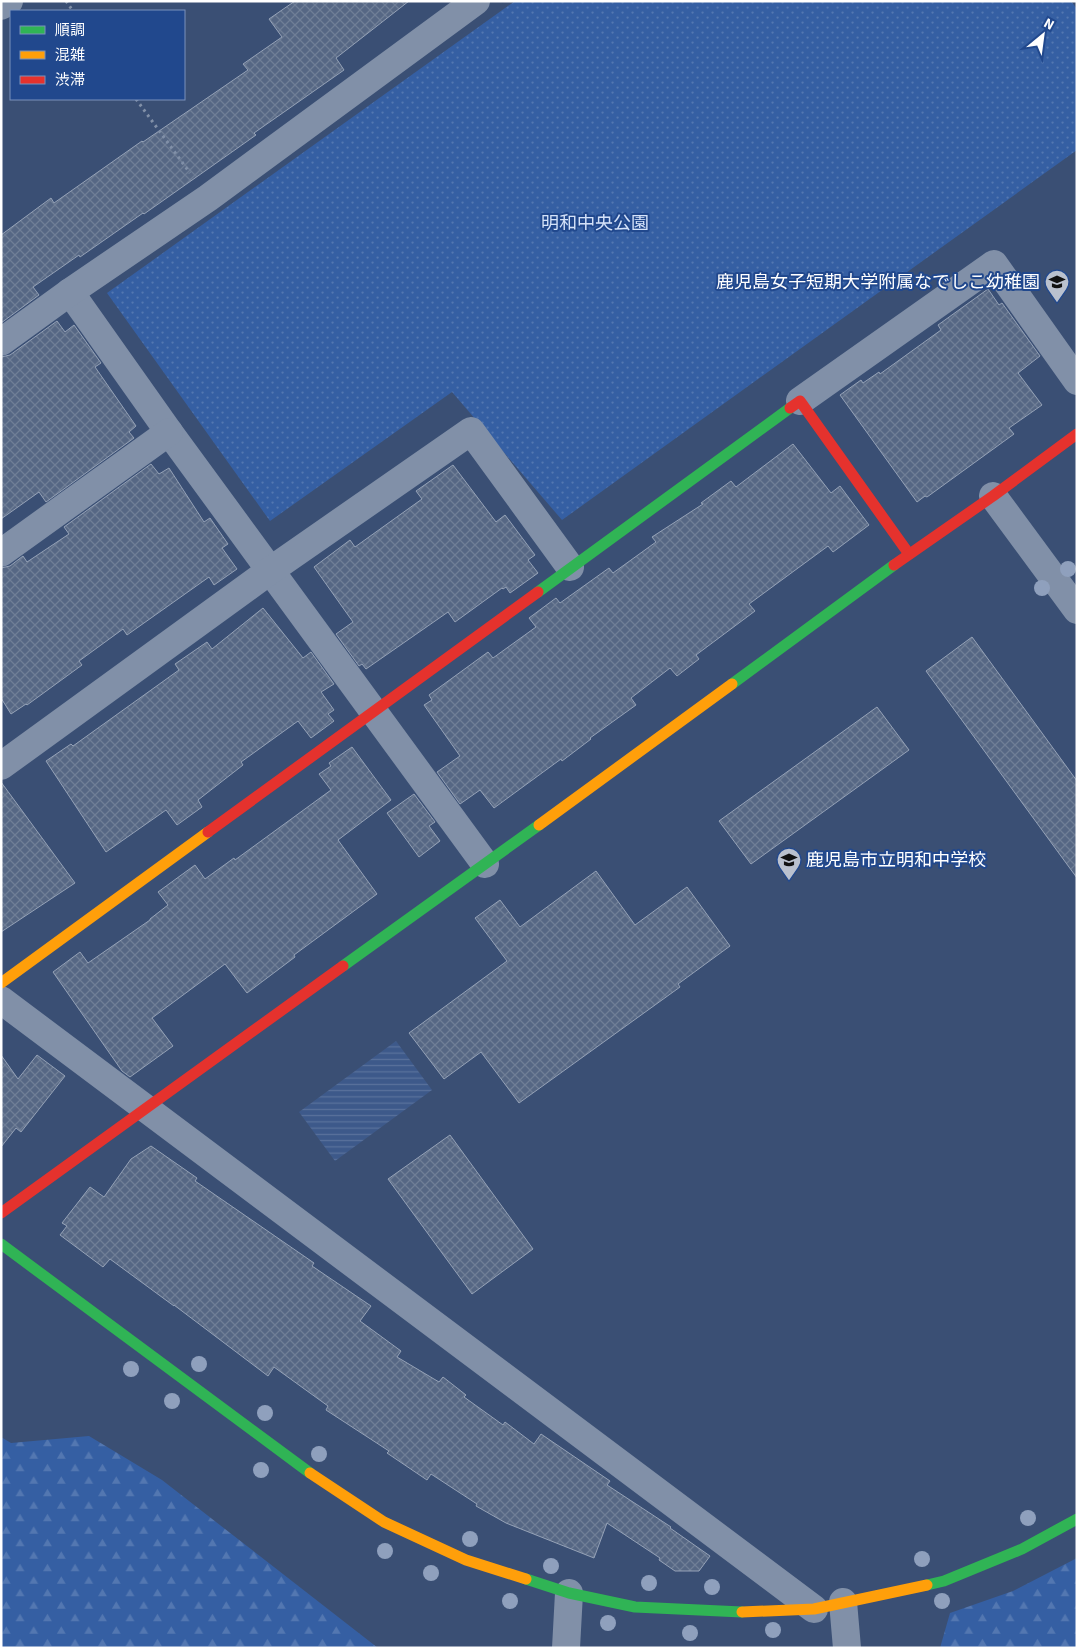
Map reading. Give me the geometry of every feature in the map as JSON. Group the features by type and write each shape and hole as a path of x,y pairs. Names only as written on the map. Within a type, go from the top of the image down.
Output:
{"street":[{"path":"1,6 8,1"},
{"path":"1,342 70,292 208,198 476,1"},
{"path":"1,983 570,567 994,264 1077,381"},
{"path":"70,292 169,432 485,864"},
{"path":"800,401 909,554"},
{"path":"1,766 271,570 471,431 570,567"},
{"path":"1,553 169,432"},
{"path":"1,1213 1077,434"},
{"path":"993,496 1077,610"},
{"path":"1,1000 814,1608"},
{"path":"1,1244 316,1477 384,1522 466,1560 569,1593 635,1607 751,1612 814,1608 944,1581 1022,1549 1077,1519"},
{"path":"566,1648 569,1593"},
{"path":"843,1602 847,1648"}],"path":[{"path":"137,100 208,198"}],"green space":[{"name":"明和中央公園","path":"515,1 1071,1 1077,9 1077,150 562,520 452,392 270,521 107,293"},
{"path":"89,1436 162,1480 378,1648 1,1648 1,1437 11,1443"},
{"path":"1077,1558 1077,1648 940,1648 950,1613 1013,1591"}],"shaded area":[{"path":"396,1041 432,1090 335,1161 299,1112"}],"building":[{"path":"295,1 409,1 336,58 344,70 144,214 33,287 39,295 1,323 1,235 51,198 54,203 248,70 243,64 282,37 269,19"},
{"path":"988,289 999,305 1002,303 1040,356 1018,373 1042,405 1009,428 1014,434 927,497 925,496 917,502 840,395 861,380 863,383 879,372 880,374 941,330 938,325"},
{"path":"57,321 65,332 74,325 101,363 95,367 136,426 129,432 134,438 46,502 39,492 1,519 1,357 10,355"},
{"path":"793,444 831,493 840,486 869,525 833,552 828,546 749,604 755,611 696,655 699,659 677,676 670,668 631,698 636,705 562,761 561,759 494,808 480,790 460,804 437,772 460,756 424,705 432,700 429,695 488,652 493,658 536,627 529,618 556,598 560,603 609,568 613,573 656,542 652,537 703,504 701,503 731,481 736,487"},
{"path":"151,464 159,474 169,468 204,522 210,518 228,544 222,548 237,569 214,585 209,577 127,635 123,629 79,661 82,665 27,705 11,714 1,698 1,568 10,566 23,556 27,562 69,534 64,527"},
{"path":"453,465 496,522 505,515 535,555 528,560 538,573 510,593 506,587 502,588 455,622 448,612 366,669 362,664 359,666 336,634 353,622 314,567 350,540 355,547 422,499 416,491"},
{"path":"263,608 303,658 311,652 334,684 321,692 334,710 328,714 334,721 311,738 298,721 241,762 243,765 198,800 202,807 177,825 166,810 106,852 46,761 71,744 73,746 179,670 175,664 207,642 212,649"},
{"path":"972,637 1077,781 1077,878 926,671"},
{"path":"877,707 909,750 751,864 719,821"},
{"path":"352,747 391,800 338,840 377,894 294,955 295,957 247,993 225,964 152,1018 173,1046 130,1077 122,1071 53,972 80,952 88,963 150,920 168,905 158,892 195,865 205,879 234,858 235,860 331,790 319,774 331,766 329,763"},
{"path":"1,782 75,883 1,932"},
{"path":"414,794 435,822 429,826 440,841 419,857 387,813"},
{"path":"596,871 635,925 687,887 730,946 678,984 680,987 519,1103 481,1052 444,1079 409,1033 507,961 475,918 500,900 520,927"},
{"path":"1,1055 18,1079 37,1055 65,1076 21,1132 16,1128 1,1147"},
{"path":"450,1135 533,1249 472,1294 388,1179"},
{"path":"151,1146 197,1178 195,1181 314,1263 312,1266 371,1306 360,1321 401,1351 397,1357 439,1382 443,1377 466,1395 464,1397 503,1425 505,1422 534,1444 541,1434 610,1481 607,1485 671,1527 710,1556 699,1571 675,1571 659,1560 660,1558 607,1523 594,1558 506,1523 476,1506 477,1504 431,1474 427,1480 387,1453 389,1451 326,1410 328,1406 274,1367 268,1376 110,1259 103,1267 60,1235 67,1226 62,1223 90,1187 104,1197 131,1159"}],"traffic: fast":[{"path":"538,592 790,408"},
{"path":"732,684 894,565"},
{"path":"343,966 539,825"},
{"path":"1,1244 310,1473"},
{"path":"927,1585 944,1581 1022,1549 1077,1519"},
{"path":"526,1579 569,1593 635,1607 742,1612"}],"traffic: slow":[{"path":"539,825 732,684"},
{"path":"1,983 208,832"},
{"path":"310,1473 384,1522 466,1560 526,1579"},
{"path":"742,1612 814,1609 927,1585"}],"traffic: jam":[{"path":"790,408 800,401 909,554"},
{"path":"894,565 993,496 1077,434"},
{"path":"208,832 538,592"},
{"path":"1,1213 343,966"}],"place":[{"name":"鹿児島女子短期大学附属なでしこ幼稚園","path":"1057,303"},
{"name":"鹿児島市立明和中学校","path":"789,881"}]}
